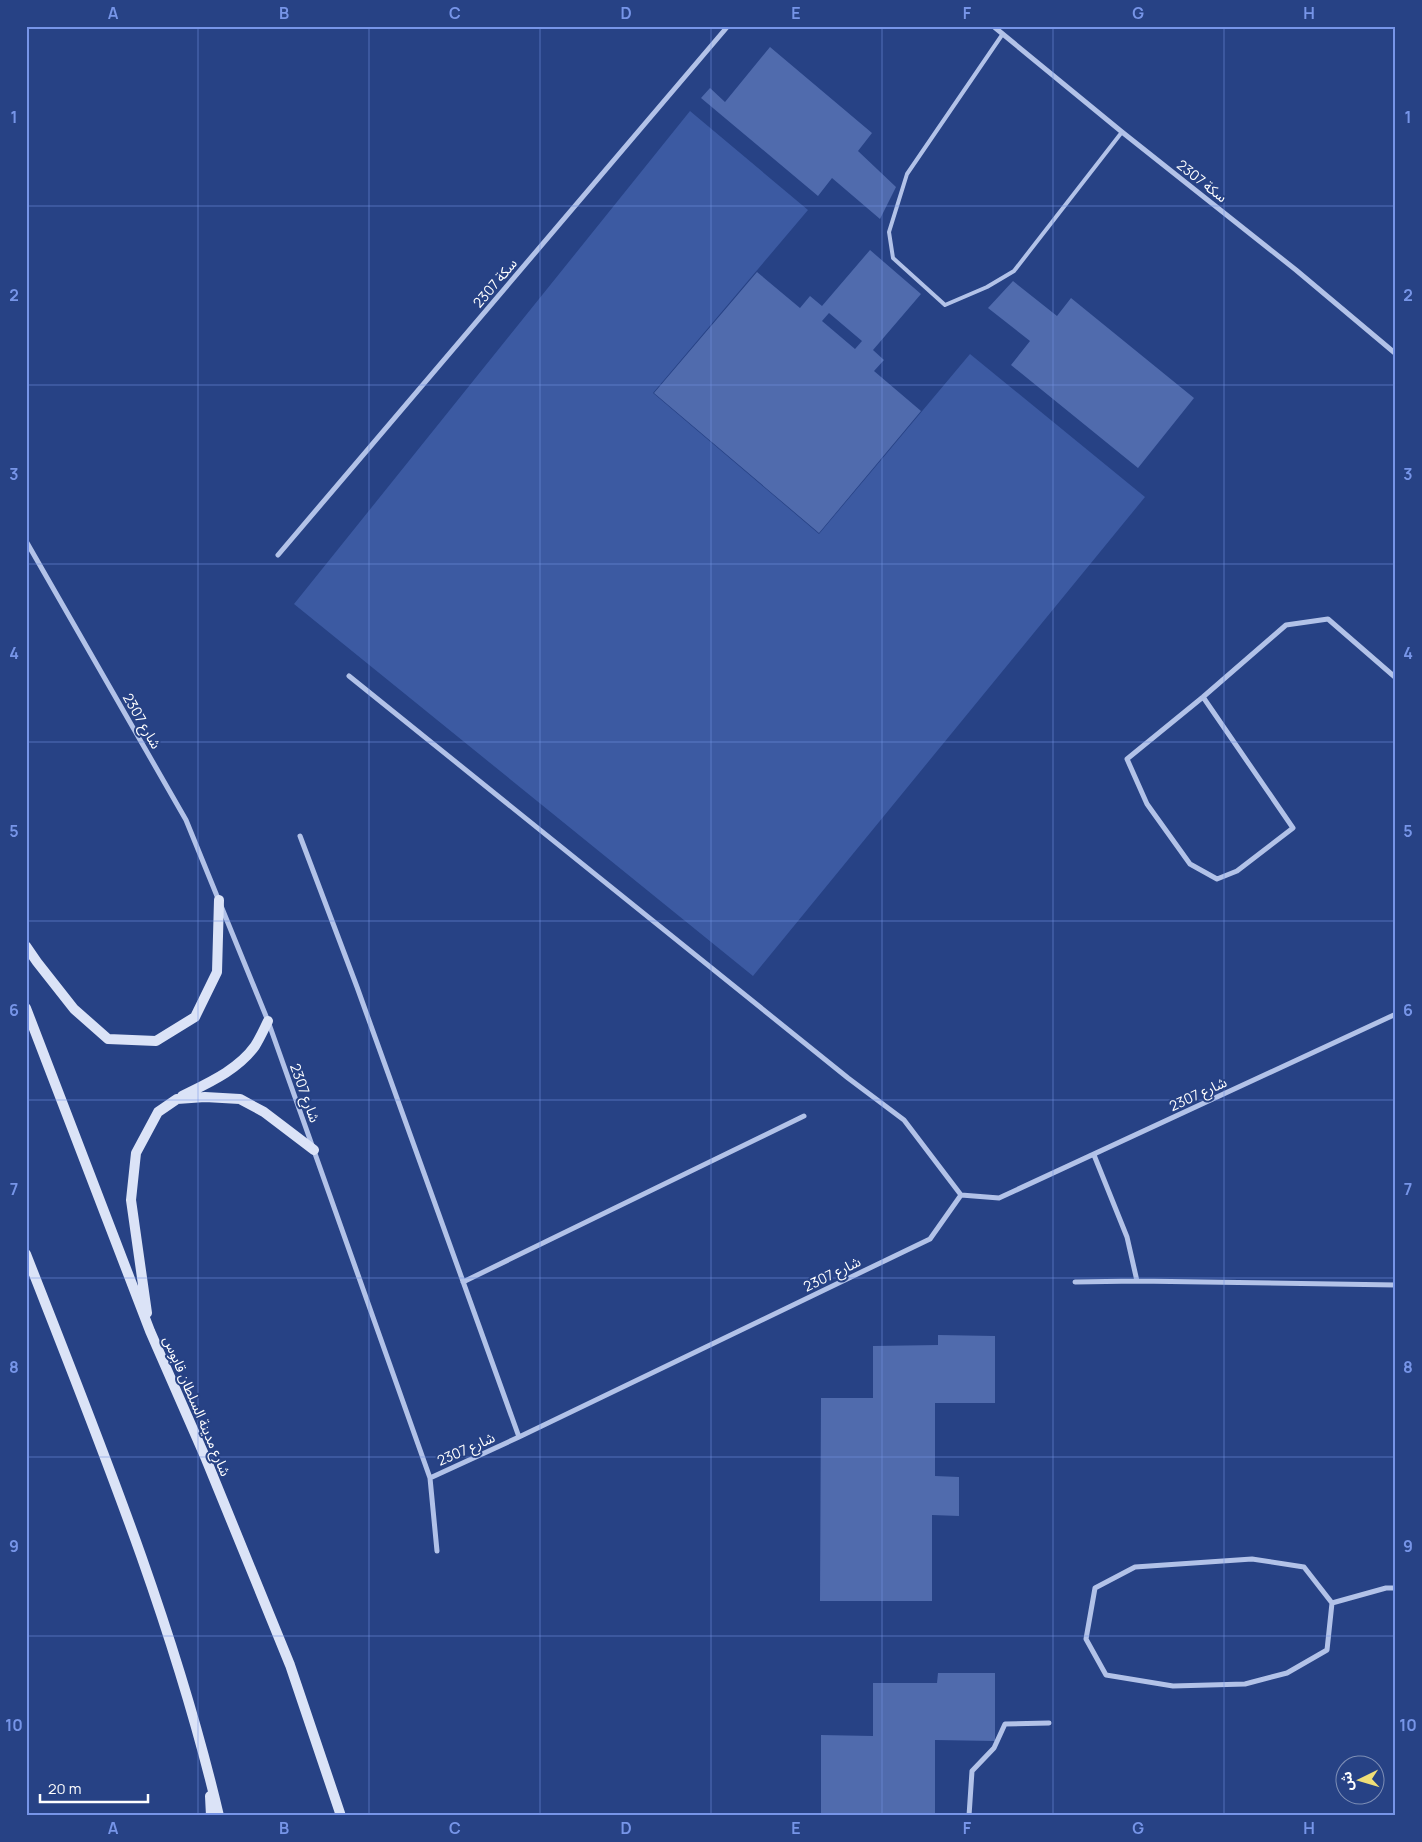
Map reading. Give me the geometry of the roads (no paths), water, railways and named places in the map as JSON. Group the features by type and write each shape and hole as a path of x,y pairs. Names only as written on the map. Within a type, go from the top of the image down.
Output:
{"main road":[{"path":"26,946 74,1009 108,1039 156,1040 195,1017 217,972 219,900"},
{"name":"شارع مدينة السلطان قابوس","path":"26,1008 150,1331 206,1459 290,1665 341,1816"},
{"path":"150,1331 131,1200 136,1153 158,1112 177,1099 234,1067 255,1046 268,1021"},
{"path":"177,1099 206,1097 240,1099 264,1112 314,1150"},
{"path":"26,1254 108,1465 163,1622 207,1763 219,1816"},
{"path":"207,1763 211,1816"}],"street":[{"name":"سكة 2307","path":"278,555 728,26"},
{"name":"سكة 2307","path":"993,26 1122,132 1296,270 1396,354"},
{"name":"2307 شارع","path":"26,541 186,820 268,1021 430,1478 930,1239 961,1196 999,1198 1396,1014"},
{"path":"1203,697 1293,828 1237,871 1217,879 1190,864 1147,804 1127,759 1203,697 1286,625 1328,619 1396,678"},
{"path":"349,676 848,1078 904,1120 961,1196"},
{"path":"300,836 357,987 519,1437"},
{"path":"463,1282 804,1116"},
{"path":"1094,1155 1127,1237 1137,1281"},
{"path":"1075,1282 1137,1281 1396,1285"},
{"path":"430,1478 437,1551"},
{"path":"1252,1559 1304,1567 1332,1603 1327,1650 1287,1673 1245,1684 1173,1686 1106,1675 1086,1639 1095,1588 1135,1567 1252,1559"},
{"path":"1332,1603 1386,1588 1396,1588"},
{"path":"969,1816 972,1771 994,1748 1005,1724 1049,1723"}],"lane":[{"path":"1002,35 907,174 889,232 893,258 945,305 987,287 1014,271 1122,132"}]}
